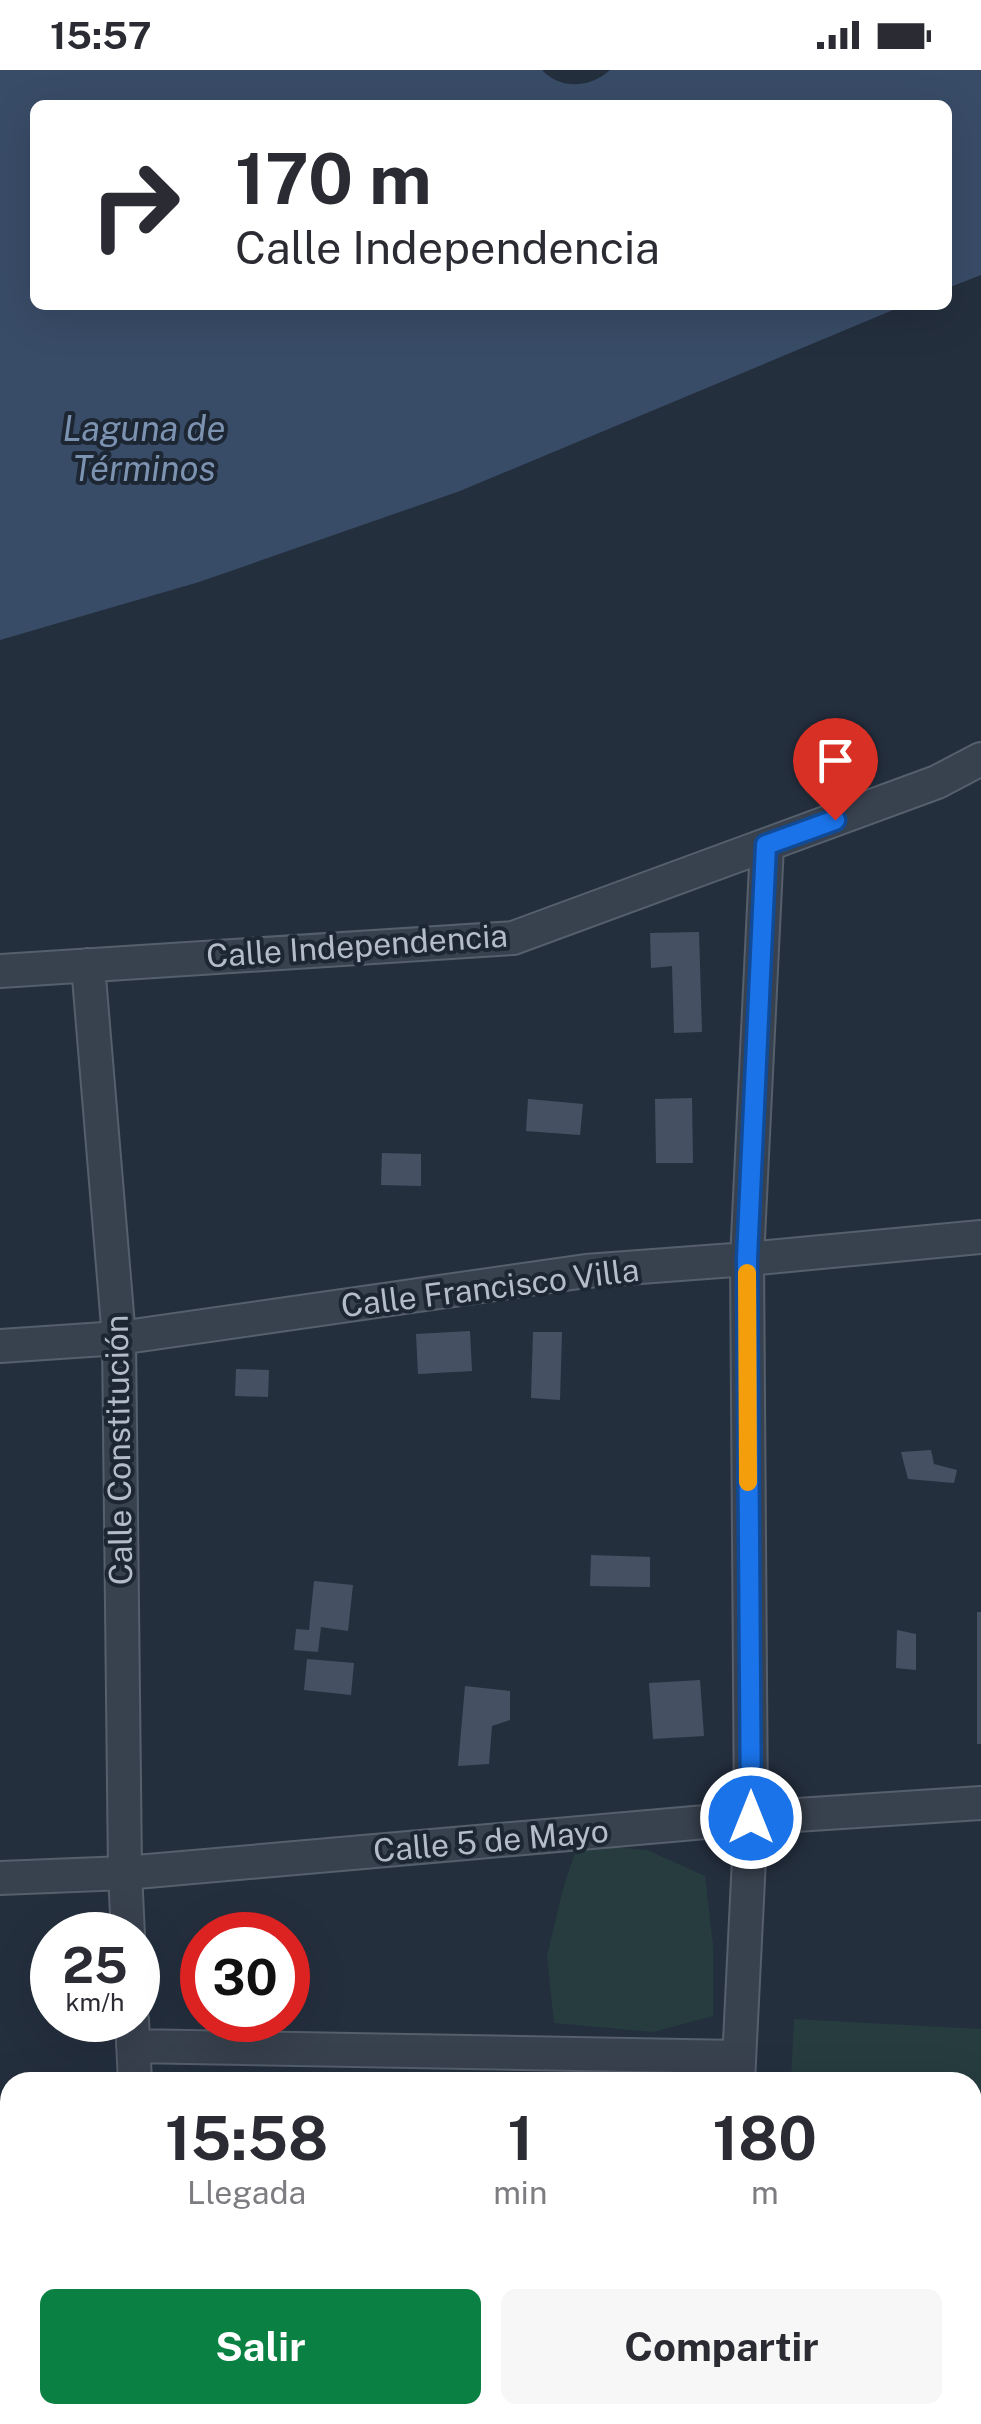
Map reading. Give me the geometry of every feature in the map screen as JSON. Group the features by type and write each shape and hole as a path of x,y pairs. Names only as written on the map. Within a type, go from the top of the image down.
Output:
{"street":[{"name":"Calle Independencia","path":"0,971 513,938 937,782 981,759"},
{"path":"160,2035 738,2070 751,1818 747,1259 766,845"},
{"name":"Calle Constitución","path":"88,965 119,1338 127,1912"},
{"name":"Calle Francisco Villa","path":"0,1346 119,1338 586,1272 981,1237"},
{"name":"Calle 5 de Mayo","path":"0,1878 125,1873 751,1818 981,1802"},
{"path":"133,2042 134,2072"}],"green space":[{"path":"578,1844 647,1850 705,1876 713,1945 713,2016 653,2032 554,2023 547,1956"},
{"path":"794,2019 981,2029 981,2072 791,2072"}],"water":[{"name":"Laguna de Términos","path":"0,70 542,70 558,81 576,84 594,80 610,70 981,70 981,275 952,286 952,100 30,100 30,310 893,310 460,491 199,582 0,640"}],"building":[{"path":"699,932 702,1032 674,1033 672,966 651,968 650,933"},
{"path":"692,1098 693,1163 656,1163 655,1099"},
{"path":"528,1099 583,1104 580,1135 526,1131"},
{"path":"382,1153 421,1154 421,1186 381,1185"},
{"path":"470,1331 472,1371 418,1374 416,1334"},
{"path":"533,1332 562,1332 560,1400 531,1398"},
{"path":"236,1369 269,1370 268,1397 235,1396"},
{"path":"931,1450 934,1464 957,1470 954,1483 908,1479 901,1452"},
{"path":"591,1555 650,1557 650,1587 590,1586"},
{"path":"314,1581 353,1585 348,1631 321,1627 318,1652 294,1650 296,1629 309,1630"},
{"path":"977,1612 981,1612 981,1744 977,1744"},
{"path":"897,1630 916,1634 916,1670 896,1668"},
{"path":"307,1659 354,1663 351,1695 304,1690"},
{"path":"700,1680 704,1736 653,1739 649,1683"},
{"path":"465,1686 510,1691 510,1720 492,1726 489,1764 458,1766"}],"slow traffic":[{"path":"747,1273 748,1482"}],"route":[{"path":"751,1818 747,1259 766,845 835,820"}]}
